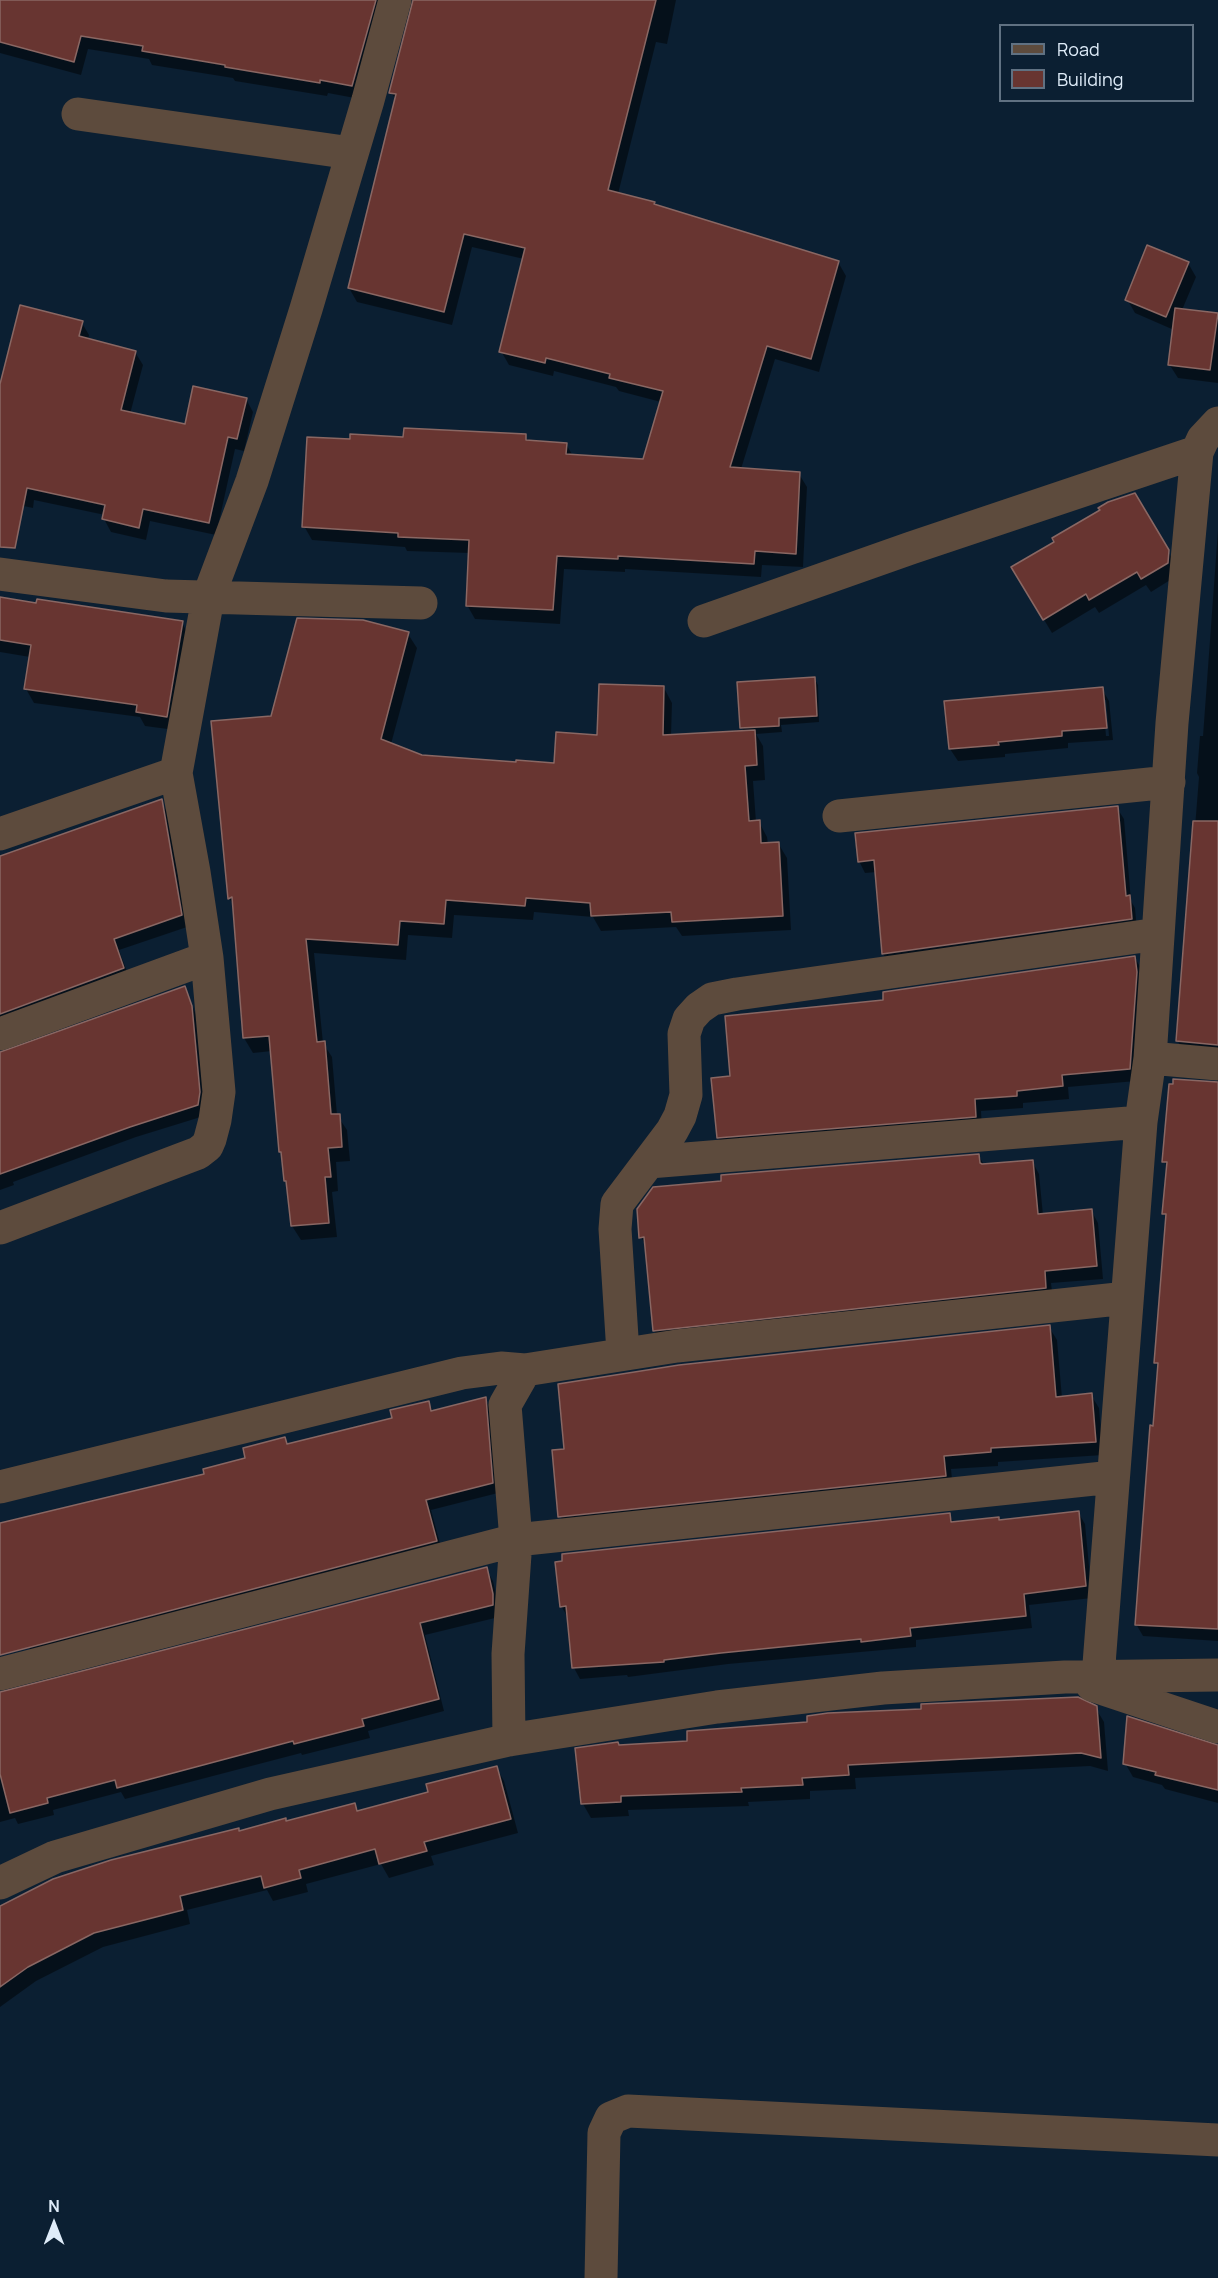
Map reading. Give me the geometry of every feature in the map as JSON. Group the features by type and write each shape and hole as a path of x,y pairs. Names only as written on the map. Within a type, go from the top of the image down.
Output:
{"street":[{"path":"0,1228 198,1154 207,1146 215,1120 219,1092 207,958 176,773 208,598 252,481 306,309 395,0"},
{"path":"78,114 351,153"},
{"path":"1098,1677 1141,1122 1150,1058 1172,723 1197,452 1203,439 1218,423"},
{"path":"704,621 911,548 1197,452"},
{"path":"0,574 166,596 421,603"},
{"path":"0,834 176,773"},
{"path":"839,816 1169,782"},
{"path":"624,1353 615,1229 617,1204 680,1116 686,1095 684,1034 689,1019 699,1008 712,999 1158,934"},
{"path":"0,1034 207,958"},
{"path":"1150,1058 1218,1064"},
{"path":"649,1162 1141,1122"},
{"path":"0,1487 462,1372 501,1368 525,1370 677,1346 1127,1298"},
{"path":"509,1740 508,1654 516,1540 506,1405 525,1370"},
{"path":"0,1674 516,1540 1113,1477"},
{"path":"0,1883 55,1857 259,1798 509,1740 717,1707 872,1690 1065,1677 1218,1675"},
{"path":"1065,1677 1218,1727"},
{"path":"601,2278 604,2133 610,2118 628,2111 645,2110 1218,2140"}],"building":[{"path":"0,0 376,0 352,86 225,67 225,65 142,51 143,46 81,36 74,62 0,42"},
{"path":"413,0 656,0 608,190 655,202 654,204 839,261 811,359 767,346 730,467 800,472 796,554 755,551 754,564 618,556 618,559 557,556 553,610 466,606 469,540 398,537 398,533 302,527 307,437 350,439 350,434 403,437 404,428 526,434 526,440 567,443 566,454 643,459 663,391 609,378 610,374 546,358 545,363 499,352 525,248 464,234 444,312 348,288 396,94 389,93"},
{"path":"1147,245 1189,262 1166,317 1125,300"},
{"path":"20,305 83,321 79,336 136,351 121,410 185,424 193,386 247,398 237,439 228,437 209,523 143,509 139,528 102,519 105,505 27,488 15,548 0,547 0,384"},
{"path":"1175,308 1218,313 1210,370 1168,365"},
{"path":"1135,493 1169,550 1168,563 1141,579 1137,572 1089,600 1086,594 1043,620 1011,567 1054,542 1052,538 1100,510 1098,508 1108,502"},
{"path":"0,597 36,603 37,599 183,621 167,717 136,712 137,705 24,689 31,645 0,640"},
{"path":"297,618 363,620 409,632 381,739 422,755 554,763 556,732 597,735 599,684 664,686 663,735 755,730 757,765 745,766 749,821 760,820 761,843 779,842 783,916 672,922 671,912 591,916 590,903 526,898 525,906 446,900 444,924 400,921 398,945 306,939 317,1042 325,1041 331,1114 340,1114 342,1147 328,1148 331,1177 325,1177 329,1223 291,1226 286,1181 284,1181 281,1152 279,1152 269,1036 243,1038 232,897 228,899 211,721 271,716"},
{"path":"815,677 817,716 779,718 779,726 740,728 737,682"},
{"path":"1103,687 1107,728 1062,731 1062,736 949,749 944,701"},
{"path":"162,799 182,915 114,939 124,968 0,1014 0,856"},
{"path":"1118,806 1126,896 1130,895 1132,919 882,954 874,860 858,862 855,833"},
{"path":"1193,821 1218,821 1218,1045 1176,1041"},
{"path":"1135,956 1137,972 1130,1069 1062,1075 1063,1086 1017,1091 1017,1096 975,1099 976,1117 717,1138 711,1078 730,1076 725,1016 883,1000 883,992"},
{"path":"185,986 192,1006 200,1092 198,1105 0,1174 0,1052"},
{"path":"1173,1079 1218,1082 1218,1629 1135,1625 1150,1425 1153,1426 1158,1363 1154,1363 1166,1214 1162,1214 1167,1162 1162,1162 1169,1084 1173,1084"},
{"path":"979,1154 982,1164 1033,1160 1038,1214 1092,1209 1097,1266 1045,1271 1046,1288 653,1331 644,1237 639,1238 637,1209 653,1187 721,1181 721,1175"},
{"path":"1050,1325 1056,1397 1092,1393 1096,1442 991,1448 991,1452 944,1456 946,1476 558,1517 552,1450 564,1449 558,1384 679,1365"},
{"path":"486,1397 493,1483 426,1500 437,1541 0,1655 0,1523 204,1474 203,1469 245,1458 243,1448 285,1437 287,1444 392,1418 390,1410 429,1401 431,1411"},
{"path":"1079,1511 1086,1586 1024,1594 1026,1616 910,1628 911,1636 861,1642 861,1639 721,1653 664,1660 664,1662 572,1668 566,1606 560,1607 555,1562 562,1561 562,1554 950,1513 951,1522 999,1517 999,1520"},
{"path":"487,1567 493,1605 420,1623 439,1699 362,1719 364,1726 294,1744 293,1741 117,1788 115,1780 47,1798 48,1803 10,1813 0,1774 0,1692"},
{"path":"1078,1697 1097,1706 1101,1758 1081,1753 848,1765 849,1775 802,1778 803,1785 741,1788 742,1792 621,1796 621,1802 581,1804 575,1748 618,1742 619,1745 687,1741 687,1731 807,1722 807,1716 828,1713 921,1709 921,1704"},
{"path":"1127,1716 1218,1745 1218,1790 1155,1775 1156,1772 1123,1764"},
{"path":"497,1766 511,1819 424,1842 427,1851 379,1864 375,1849 299,1870 301,1878 264,1888 261,1876 180,1896 183,1910 94,1933 28,1967 0,1987 0,1906 53,1879 111,1860 239,1828 239,1831 286,1818 286,1821 355,1803 357,1811 428,1792 426,1784"}]}
